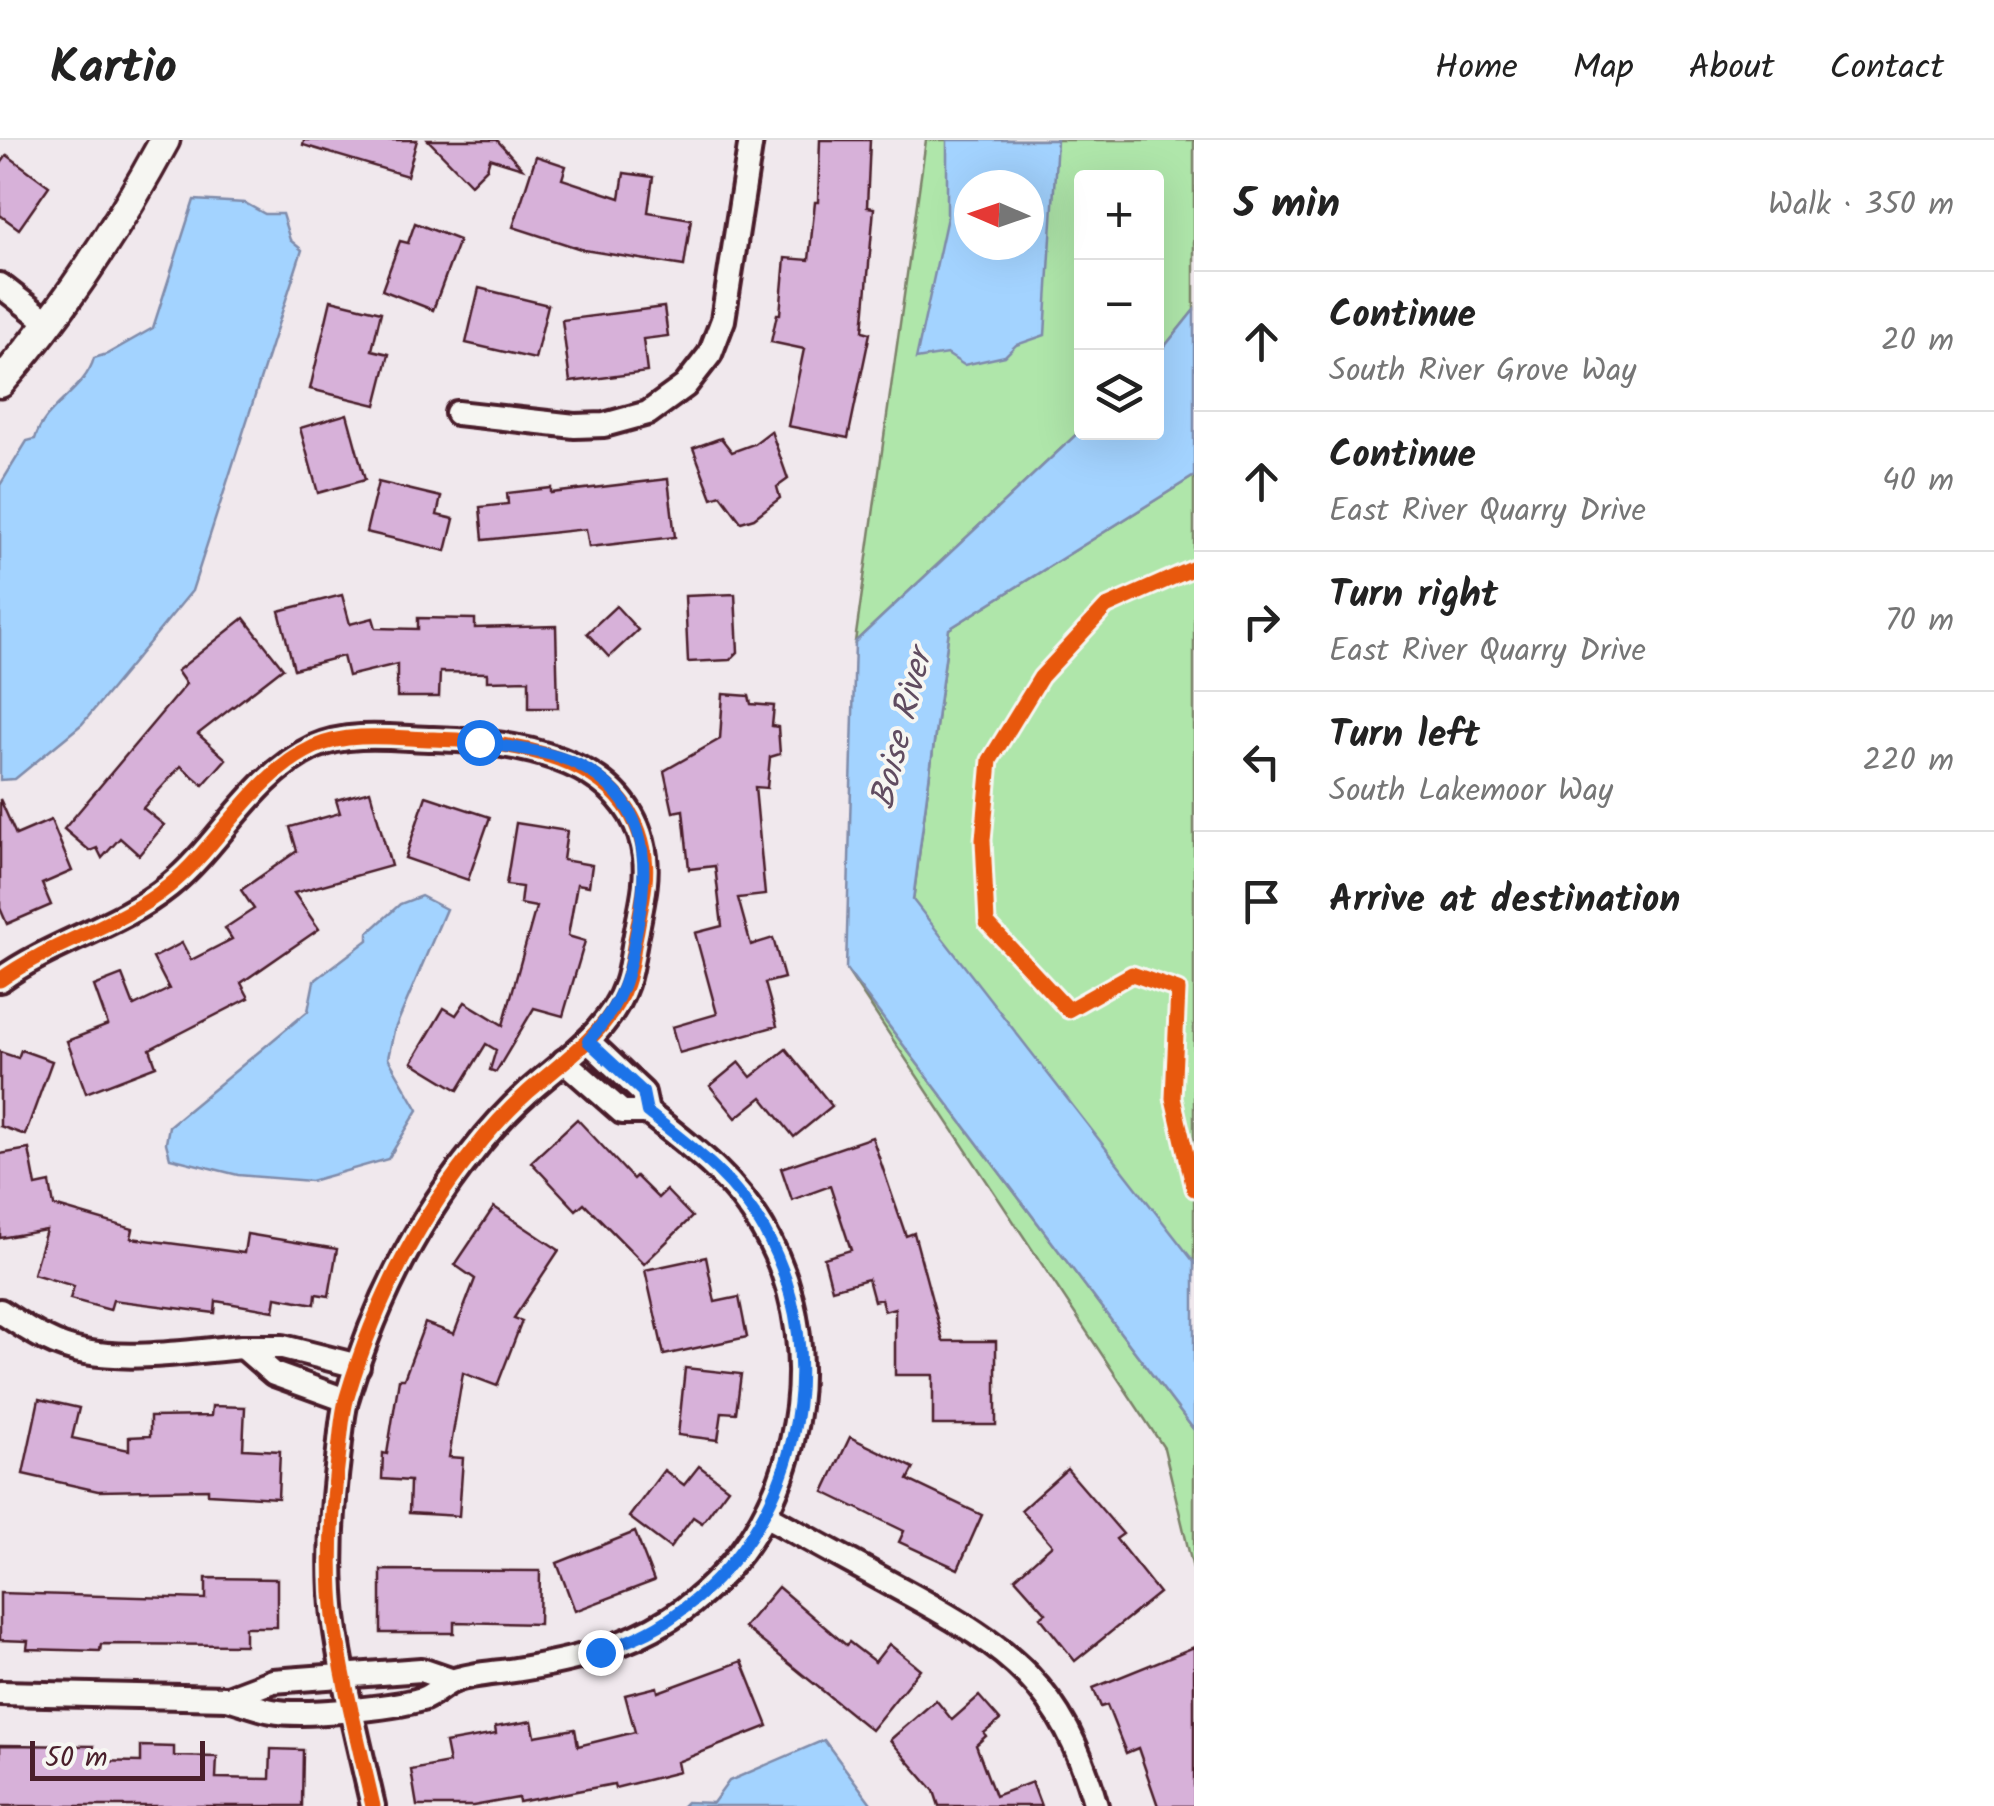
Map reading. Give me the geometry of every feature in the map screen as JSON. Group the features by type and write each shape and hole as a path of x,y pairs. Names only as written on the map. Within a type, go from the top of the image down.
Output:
{"street":[{"path":"0,384 97,257 165,140"},
{"path":"457,413 604,426 648,413 686,386 710,354 723,320 750,140"},
{"path":"0,285 50,323"},
{"path":"0,980 145,904 173,882 276,772 316,746 356,737 444,739 545,754 575,764 601,780 624,803 637,828 646,882 626,984 610,1015 588,1041 495,1126 440,1196 391,1282 346,1400 331,1542 334,1617 372,1806"},
{"path":"588,1041 643,1092 647,1112"},
{"path":"0,1693 228,1698 274,1712 352,1710 424,1698 453,1680 566,1662 633,1639 673,1616 709,1588 737,1558 765,1515 796,1432 801,1388 800,1342 780,1264 742,1196 704,1156 647,1112 622,1112 564,1061"},
{"path":"0,1311 37,1336 83,1352 135,1355 283,1347 358,1366"},
{"path":"244,1348 274,1374 346,1400"},
{"path":"765,1515 1001,1648 1030,1674 1071,1733 1096,1806"},
{"path":"228,1698 274,1681 421,1670 453,1680"}],"green space":[{"path":"926,140 1194,140 1194,310 1164,347 1164,170 1074,170 1074,437 855,642"},
{"path":"1194,476 1194,1266 913,901 949,629"},
{"path":"846,969 1194,1430 1194,1573 1164,1448"}],"water":[{"path":"947,140 1057,140 1045,335 1016,345 1005,356 964,365 947,354 916,359 947,217"},
{"path":"194,200 245,203 265,214 282,214 290,240 302,250 192,591 82,724 15,779 0,780 0,485 27,441 35,439 47,417 82,380 94,358 153,328"},
{"name":"Boise River","path":"1194,310 1194,476 949,629 913,900 1194,1262 1194,1430 846,969 855,642 1074,437 1074,440 1164,440 1164,347"},
{"path":"421,896 446,909 394,1031 388,1058 418,1110 388,1159 311,1181 238,1175 170,1158 166,1143 169,1126 308,1011 314,981 368,940 368,933 400,904"},
{"path":"824,1740 873,1806 682,1806 686,1802 713,1803 729,1781"}],"building":[{"path":"304,140 417,140 407,176 303,145"},
{"path":"428,140 497,140 522,168 490,158 487,168 471,184"},
{"path":"820,140 870,140 867,207 874,208 863,331 870,333 848,438 788,426 804,349 771,342 780,314 785,258 809,260 818,202"},
{"path":"7,155 49,186 19,229 0,215 0,165"},
{"path":"536,156 566,166 562,179 620,198 624,173 653,177 648,212 691,219 684,266 584,250 513,227"},
{"path":"415,223 459,240 433,310 382,290 400,241 408,243"},
{"path":"479,288 548,305 535,359 466,343"},
{"path":"331,300 381,312 372,350 389,354 376,405 310,389"},
{"path":"664,307 668,336 643,339 647,372 570,382 562,320"},
{"path":"347,414 365,480 318,493 300,428"},
{"path":"771,431 788,479 777,487 780,498 754,518 741,522 721,495 712,498 693,448 721,438 732,452 754,444"},
{"path":"668,479 675,537 589,547 586,529 483,540 480,507 508,504 507,493 551,488 551,493"},
{"path":"378,482 441,497 437,515 454,519 446,551 366,532"},
{"path":"735,594 738,652 730,660 688,662 685,596"},
{"path":"342,595 350,624 373,618 376,628 418,629 418,618 475,619 475,628 556,626 558,708 529,708 529,680 487,681 487,673 440,672 439,697 397,697 397,664 348,676 343,656 294,669 279,611"},
{"path":"616,606 638,630 609,657 587,633"},
{"path":"244,618 283,668 198,734 226,759 203,785 181,766 143,808 164,825 139,855 120,838 102,858 97,848 90,851 64,829 186,684 177,671"},
{"path":"723,694 749,696 751,704 774,706 772,726 778,727 780,754 770,757 767,788 755,787 765,895 738,898 751,945 773,938 784,978 765,983 777,1026 679,1053 672,1027 717,1014 695,933 722,926 715,866 689,869 683,810 673,812 664,771 720,739"},
{"path":"370,791 391,866 294,893 319,929 241,983 249,998 150,1049 156,1066 86,1093 67,1041 108,1025 94,986 122,975 134,1006 169,989 153,958 182,943 191,960 232,939 225,928 254,909 241,890 297,851 290,827 340,813 336,800"},
{"path":"426,796 490,817 468,880 405,858"},
{"path":"0,799 16,835 51,820 72,871 42,884 51,905 7,924 0,908"},
{"path":"516,823 567,831 563,860 592,865 589,886 577,884 568,936 585,941 563,1016 534,1008 496,1072 490,1070 496,1050 486,1044 458,1090 412,1062 444,1008 456,1015 465,1002 503,1025 536,907 520,904 522,887 506,885"},
{"path":"786,1049 832,1106 794,1137 762,1097 736,1118 710,1086 739,1062 751,1077"},
{"path":"21,1050 52,1061 25,1135 0,1126 0,1052 18,1058"},
{"path":"577,1119 633,1179 636,1176 658,1198 666,1190 692,1217 644,1264 584,1203 576,1210 531,1162"},
{"path":"872,1137 906,1236 914,1233 943,1341 996,1341 996,1425 933,1425 933,1375 895,1375 895,1308 884,1311 881,1299 874,1301 868,1279 832,1289 824,1258 851,1250 830,1186 792,1200 781,1168"},
{"path":"29,1149 36,1186 50,1183 54,1206 133,1229 131,1238 244,1253 247,1234 337,1249 329,1296 316,1294 315,1304 276,1297 274,1311 216,1301 215,1313 113,1300 110,1310 70,1299 74,1286 33,1274 46,1230 0,1238 0,1154"},
{"path":"494,1207 559,1250 514,1318 522,1321 497,1386 463,1373 449,1457 463,1458 459,1516 409,1513 410,1481 382,1479 383,1453 387,1454 399,1379 404,1379 425,1323 454,1334 475,1279 455,1265"},
{"path":"706,1257 715,1302 739,1297 747,1337 664,1355 645,1270"},
{"path":"685,1368 741,1374 736,1413 722,1412 718,1440 678,1435"},
{"path":"39,1399 79,1408 72,1438 129,1450 129,1437 150,1436 150,1417 211,1416 212,1406 245,1407 243,1449 280,1451 278,1498 208,1494 208,1489 98,1491 23,1474"},
{"path":"850,1437 914,1468 908,1480 982,1515 958,1569 899,1542 904,1531 824,1492"},
{"path":"699,1466 728,1488 702,1523 693,1517 670,1548 629,1517 664,1470 684,1485"},
{"path":"1067,1469 1123,1534 1116,1539 1159,1593 1075,1661 1040,1617 1046,1613 1015,1578 1052,1545 1021,1510"},
{"path":"635,1532 654,1581 575,1611 557,1563"},
{"path":"381,1570 540,1571 539,1624 454,1622 454,1633 381,1633"},
{"path":"206,1578 277,1579 277,1627 245,1627 245,1645 101,1644 100,1651 27,1649 28,1641 0,1640 0,1593 206,1599"},
{"path":"778,1587 846,1645 849,1642 875,1662 889,1644 920,1669 871,1730 744,1627"},
{"path":"1194,1647 1194,1806 1158,1806 1138,1748 1126,1753 1107,1705 1101,1707 1093,1688"},
{"path":"742,1661 768,1726 677,1762 679,1772 615,1788 614,1784 519,1802 518,1798 473,1806 417,1806 411,1770 449,1763 445,1743 496,1734 495,1727 532,1721 535,1736 575,1729 578,1746 635,1732 625,1695 657,1687 658,1692"},
{"path":"979,1696 1000,1720 976,1745 995,1796 1032,1782 1041,1806 939,1806 934,1791 890,1740 936,1700 952,1720"},
{"path":"0,1745 94,1746 93,1761 141,1762 141,1746 174,1747 174,1756 217,1757 216,1778 270,1779 271,1749 303,1750 302,1806 0,1806"}],"cycle path":[{"path":"1194,568 1106,607 1041,677 990,760 983,840 987,923 1068,1010 1132,974 1178,990 1173,1098 1194,1189"},
{"path":"0,980 41,955 128,913 169,886 272,775 328,742 388,737 498,744 532,751 594,776 618,797 635,823 645,857 645,885 630,971 619,1001 584,1044 499,1121 451,1180 414,1238 383,1300 347,1397 333,1513 332,1596 351,1712 373,1806"}],"route":[{"path":"479,742 545,754 575,764 601,780 624,803 637,828 646,882 626,984 610,1015 588,1041 643,1092 647,1112 704,1156 742,1196 780,1264 800,1342 801,1388 796,1432 765,1515 737,1558 709,1588 673,1616 600,1652"}]}
